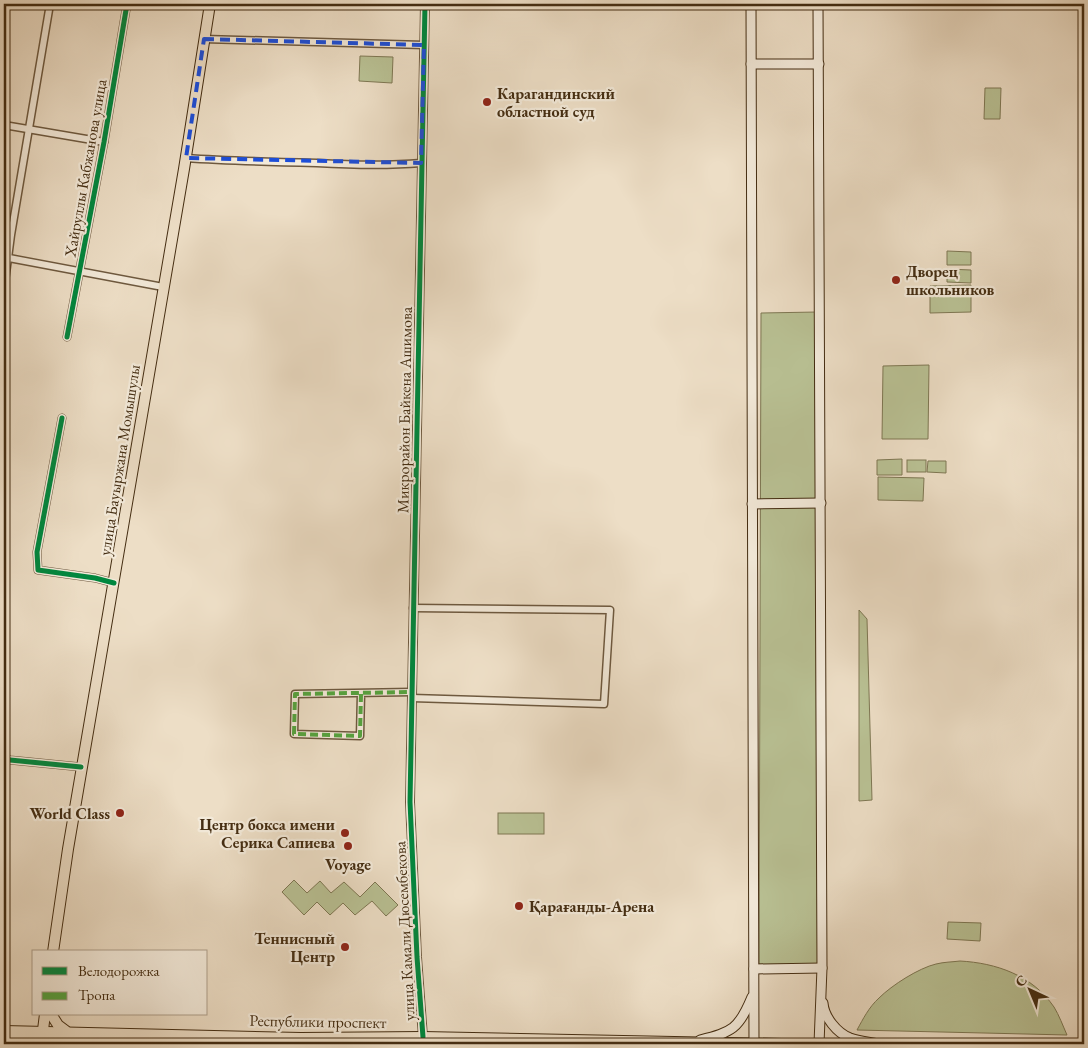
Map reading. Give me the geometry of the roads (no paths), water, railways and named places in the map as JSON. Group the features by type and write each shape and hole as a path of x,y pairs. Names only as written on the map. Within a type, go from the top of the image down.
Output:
{"main road":[{"name":"улица Бауыржана Момышулы","path":"53,950 82,767 186,158 210,4"},
{"path":"751,4 754,1044"},
{"path":"818,4 822,972 819,1044"},
{"path":"751,64 819,64"},
{"path":"752,504 821,503"},
{"path":"754,969 822,972"},
{"path":"822,972 824,1008 829,1020 849,1038 878,1044"},
{"path":"693,1042 725,1034 740,1021 754,993"},
{"path":"31,1031 42,1016"},
{"path":"42,1035 43,1016"},
{"path":"52,1016 58,1025 66,1031"},
{"name":"Республики проспект","path":"4,1031 31,1031 42,1035 286,1044"},
{"name":"Республики проспект","path":"4,1039 66,1031 423,1041 782,1044"},
{"path":"805,1044 824,1044"}],"street":[{"path":"4,289 28,129 50,4"},
{"name":"Хайруллы Кабжанова улица","path":"67,337 104,142 127,4"},
{"name":"Микрорайон Байкена Ашимова","path":"410,817 425,4"},
{"path":"204,39 424,45"},
{"path":"4,125 104,142"},
{"path":"186,158 335,164 421,164"},
{"path":"9,258 163,287"},
{"path":"62,418 37,552 38,570 95,578 114,583"},
{"path":"361,694 360,736 294,734 295,694 361,694 412,695 604,704 610,610 413,608"},
{"path":"4,758 82,767"},
{"name":"улица Камали Дюсембекова","path":"410,817 423,1041"}],"place":[{"name":"Карагандинский областной суд","path":"487,102"},
{"name":"Дворец школьников","path":"896,280"},
{"name":"World Class","path":"120,813"},
{"name":"Центр бокса имени Серика Сапиева","path":"345,833"},
{"name":"Voyage","path":"348,846"},
{"name":"Қарағанды-Арена","path":"519,906"},
{"name":"Теннисный Центр","path":"345,947"}]}
